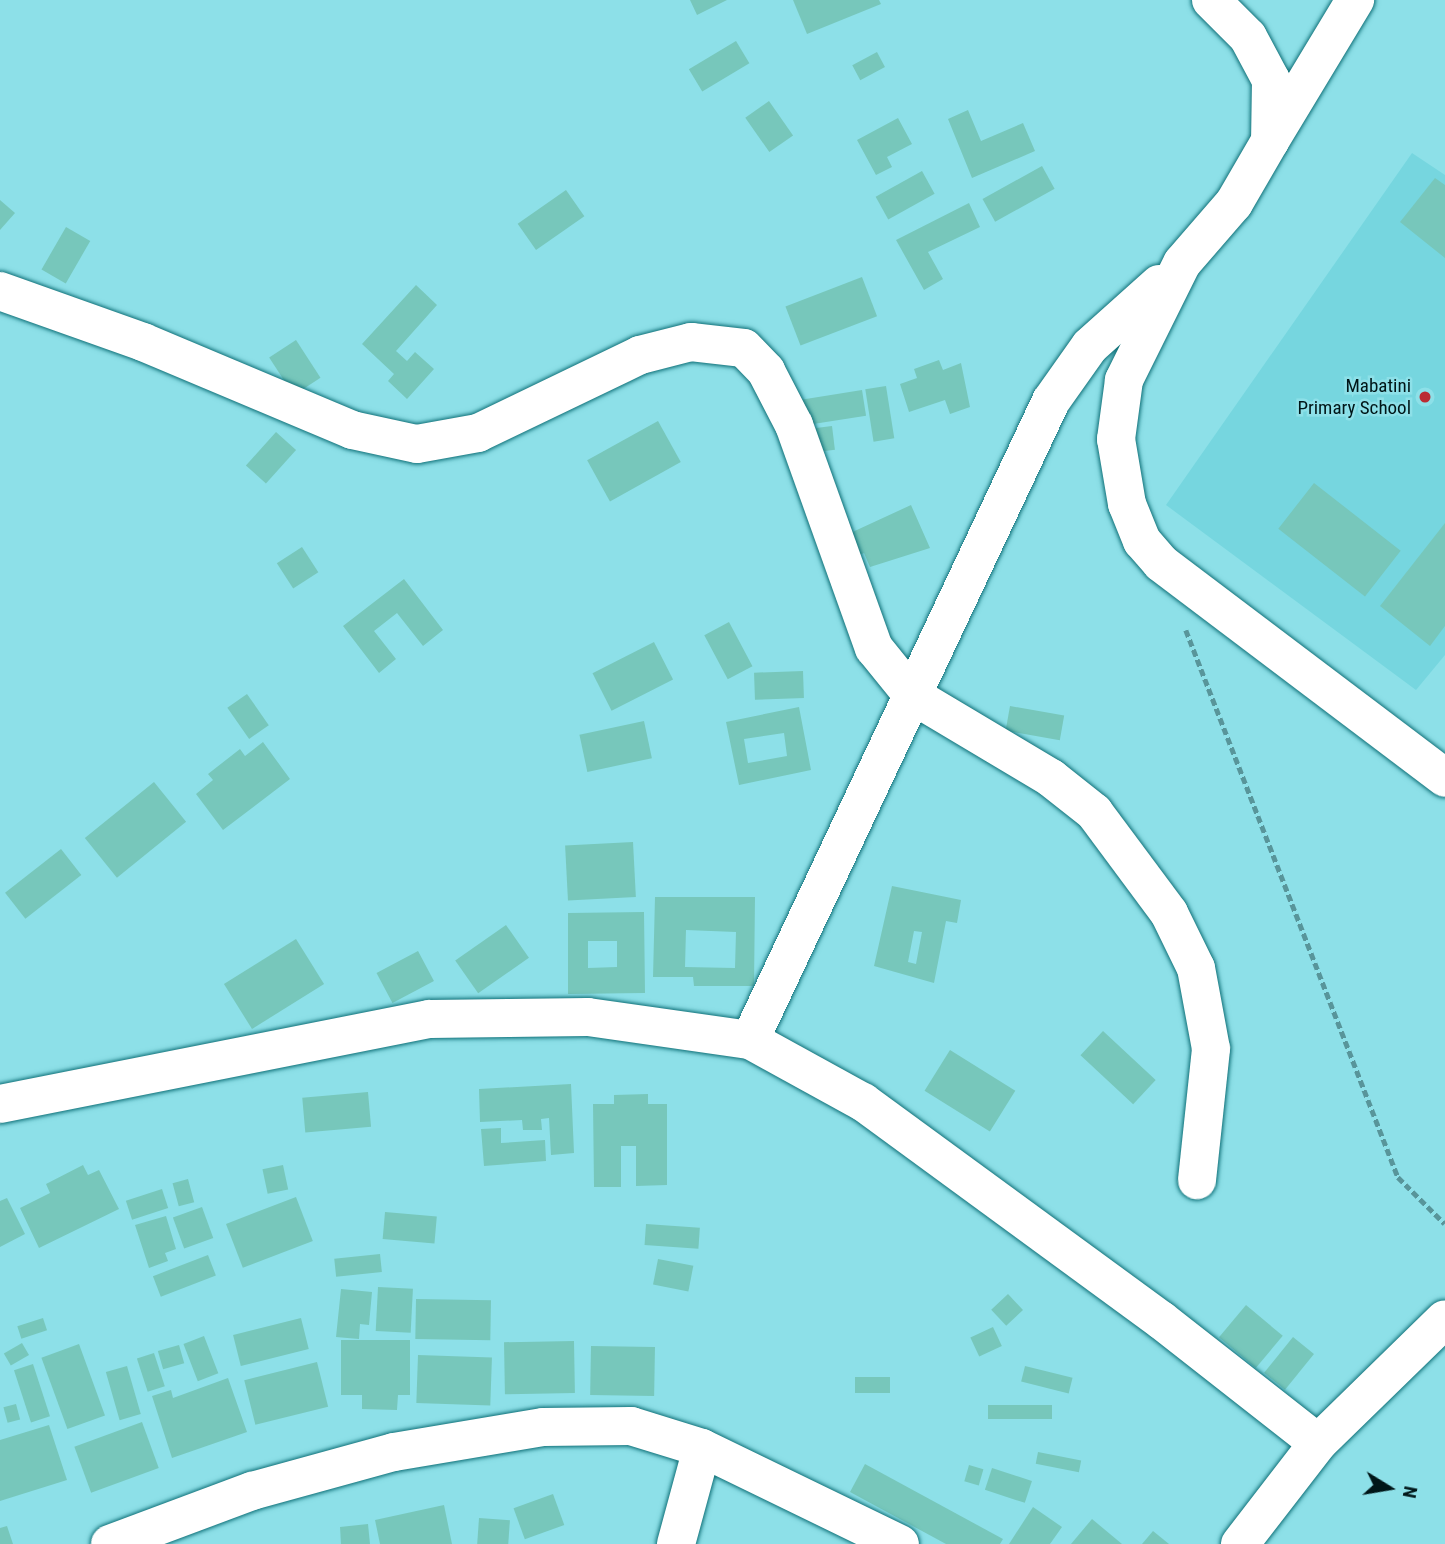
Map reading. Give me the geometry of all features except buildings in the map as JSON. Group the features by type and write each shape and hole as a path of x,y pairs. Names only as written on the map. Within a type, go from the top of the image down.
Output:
{"street":[{"path":"1211,0 1248,37 1270,79 1270,141"},
{"path":"750,1040 1051,401 1090,346 1182,264 1234,203 1355,0"},
{"path":"1182,264 1124,380 1116,439 1126,504 1142,541 1161,563 1445,778"},
{"path":"0,291 143,342 352,430 417,443 478,433 640,355 691,342 744,348 766,371 794,425 874,648 912,695 1051,778 1094,812 1169,913 1196,968 1211,1049 1197,1180"},
{"path":"0,1104 429,1019 588,1017 750,1040 863,1102 1160,1320 1318,1443"},
{"path":"1240,1544 1318,1443 1445,1319"},
{"path":"110,1544 252,1491 381,1455 530,1429 631,1426 702,1448 900,1544"},
{"path":"676,1544 702,1448"}],"path":[{"path":"1185,628 1398,1177 1445,1224"}],"shaded area":[{"path":"1412,153 1445,175 1445,655 1416,690 1166,505"}],"place":[{"name":"Mabatini Primary School","path":"1425,397"}]}
